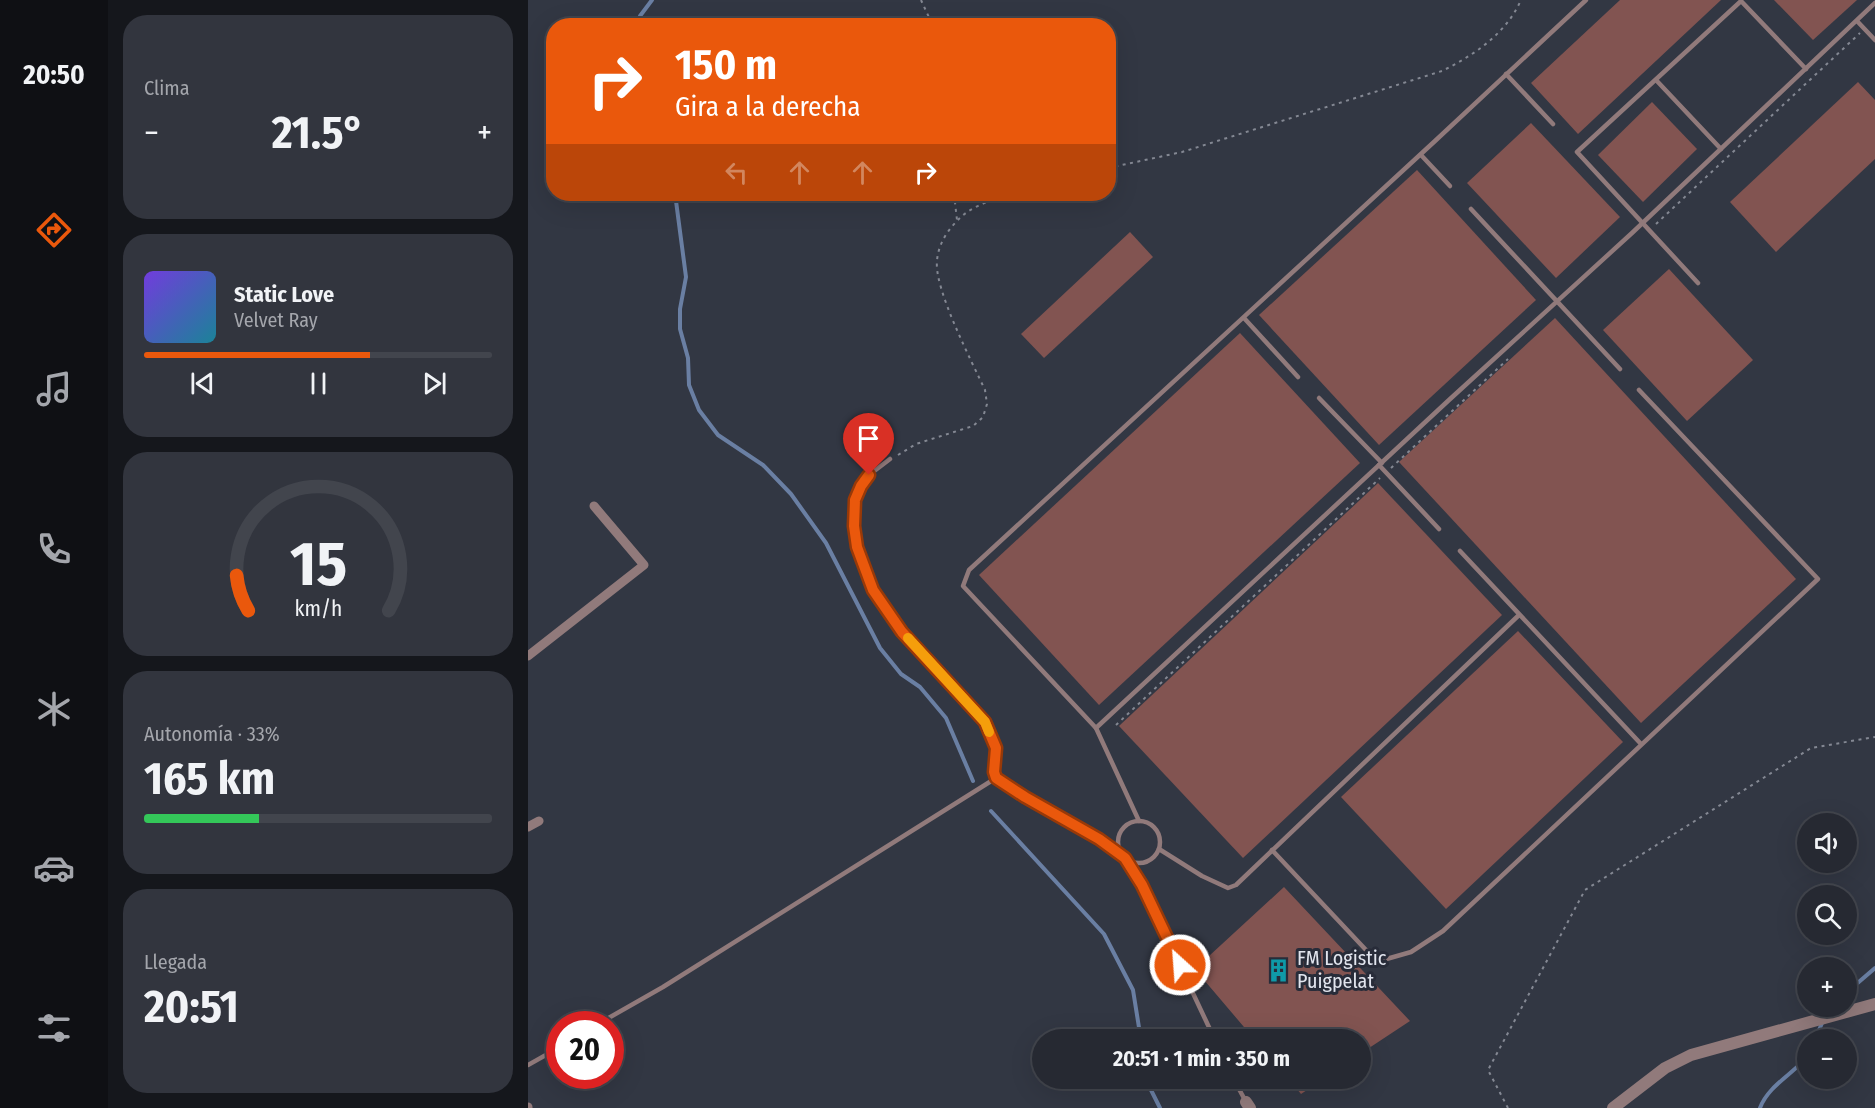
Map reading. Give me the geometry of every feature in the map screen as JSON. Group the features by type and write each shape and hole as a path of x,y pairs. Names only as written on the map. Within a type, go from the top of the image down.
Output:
{"street":[{"path":"528,656 644,565 594,506"},
{"path":"528,827 539,821"},
{"path":"1613,1108 1665,1068 1691,1055 1875,1004"}],"lane":[{"path":"1139,821 1096,728 963,586 969,570 1586,0"},
{"path":"1698,283 1577,152 1741,1 1806,69"},
{"path":"1096,728 1643,223 1875,3"},
{"path":"1857,21 1875,40"},
{"path":"1506,74 1553,124"},
{"path":"1656,80 1721,149"},
{"path":"1420,155 1450,186"},
{"path":"1471,209 1620,369"},
{"path":"1244,318 1298,377"},
{"path":"1272,850 1366,950 1383,960 1411,952 1443,931 1818,579 1639,390"},
{"path":"1319,398 1439,530"},
{"path":"890,459 869,475 855,500 854,526 857,547 873,590 902,632 985,722 996,748 994,772 996,778 1099,839 1125,858 1131,861 1144,862 1156,855 1160,835 1156,828 1139,821 1130,823 1120,832 1118,846 1125,858 1142,885 1210,1029"},
{"path":"1460,551 1641,744"},
{"path":"1159,849 1202,876 1228,888 1236,885 1519,615"},
{"path":"621,1011 663,987 996,778"},
{"path":"528,1065 546,1055"},
{"path":"1239,1089 1248,1106"}],"path":[{"path":"921,0 929,18"},
{"path":"1116,166 1182,152 1442,71 1473,55 1495,36 1516,11 1521,0"},
{"path":"1649,230 1864,29"},
{"path":"955,201 957,220"},
{"path":"890,459 916,444 973,426 983,417 987,404 985,390 945,301 936,270 942,241 957,220 974,207 990,201"},
{"path":"1116,725 1509,357"},
{"path":"1508,1108 1488,1070 1585,890 1811,748 1875,737"}],"building":[{"path":"1620,0 1721,0 1578,134 1531,83"},
{"path":"1774,0 1857,0 1813,40"},
{"path":"1858,82 1875,100 1875,159 1776,252 1730,202"},
{"path":"1652,102 1697,149 1643,202 1598,155"},
{"path":"1531,123 1620,217 1556,278 1467,183"},
{"path":"1417,170 1536,300 1379,445 1259,315"},
{"path":"1130,232 1153,257 1044,358 1021,334"},
{"path":"1669,269 1753,360 1687,421 1603,330"},
{"path":"1555,318 1796,579 1641,723 1399,462"},
{"path":"1240,333 1360,463 1099,705 979,575"},
{"path":"1378,483 1502,615 1243,858 1119,726"},
{"path":"1518,631 1623,742 1446,909 1341,797"},
{"name":"FM Logistic Puigpelat","path":"1284,887 1410,1021 1371,1047 1371,1029 1246,1029 1193,967 1209,956"},
{"path":"1297,1089 1308,1089 1301,1094"}],"waterway":[{"path":"639,18 652,0"},
{"path":"676,201 686,277 680,309 680,329 688,358 689,385 699,410 718,435 763,465 791,494 826,543 880,648 901,674 920,687 946,718 973,781"},
{"path":"991,811 1104,934 1133,990 1139,1029"},
{"path":"1857,984 1875,968"},
{"path":"1820,1029 1822,1023"},
{"path":"1760,1108 1769,1093 1797,1067"},
{"path":"1150,1089 1160,1108"}],"slow traffic":[{"path":"908,638 985,722 989,732"}],"place":[{"name":"FM Logistic Puigpelat","path":"1279,970"}],"route":[{"path":"869,475 855,500 854,526 857,547 873,590 902,632 985,722 996,748 994,772 996,778 1099,839 1125,858 1142,885 1180,965"}]}
